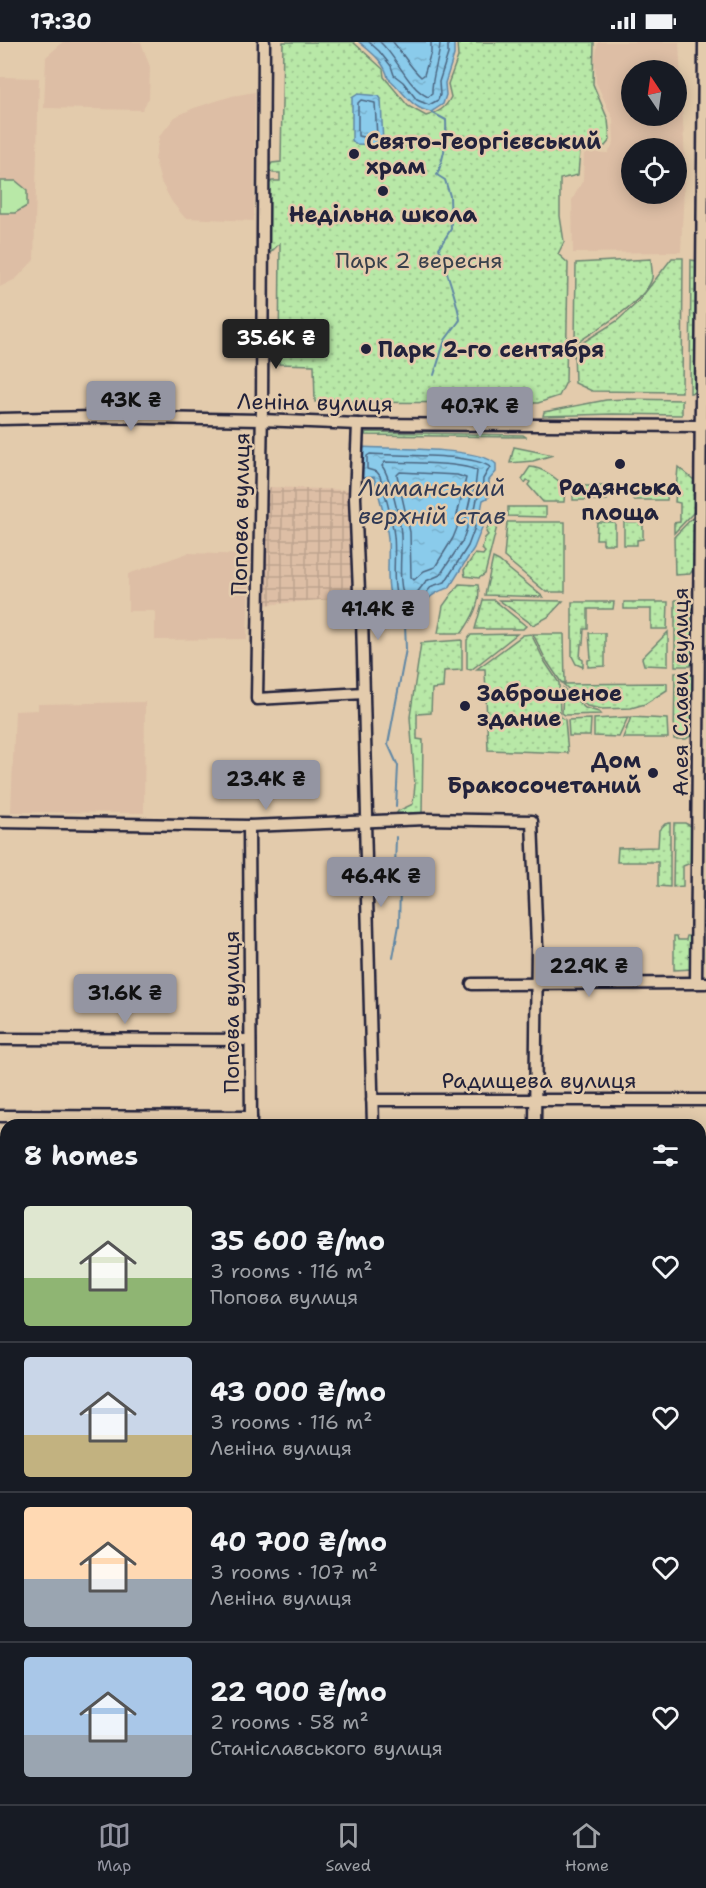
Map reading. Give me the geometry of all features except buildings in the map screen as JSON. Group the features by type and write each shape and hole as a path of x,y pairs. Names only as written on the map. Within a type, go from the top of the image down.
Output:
{"street":[{"name":"Попова вулиця","path":"264,42 257,699 364,693"},
{"name":"Алея Слави вулиця","path":"701,983 704,42"},
{"name":"Леніна вулиця","path":"0,419 93,417 358,424 704,426"},
{"path":"358,424 355,498 362,617 367,815 364,822 372,1119"},
{"path":"0,822 249,826 426,819 532,821 537,946 535,1119"},
{"name":"Попова вулиця","path":"249,826 251,1119"},
{"path":"472,984 701,983"},
{"path":"0,1039 250,1040"},
{"name":"Радищева вулиця","path":"372,1100 706,1100"},
{"path":"0,1116 151,1119"}],"shaded area":[{"path":"63,42 141,42 150,67 149,98 142,110 44,108 46,57"},
{"path":"598,42 679,42 680,60 621,60 621,126 683,126 684,138 621,138 621,204 683,204 681,252 573,253 572,200 583,180 584,152 608,153 614,142 613,119 596,82 595,59"},
{"path":"0,77 39,78 34,260 16,279 0,287"},
{"path":"255,92 254,221 185,218 172,202 161,182 155,160 159,137 175,117 194,108 232,96"},
{"path":"270,487 349,490 355,597 263,605 266,493"},
{"path":"188,553 250,555 247,639 155,640 155,611 128,611 128,574"},
{"path":"145,702 144,813 11,812 15,711 38,710 38,704"}],"green space":[{"name":"Парк 2 вересня","path":"283,42 353,42 383,69 384,77 408,106 426,116 441,110 451,97 448,84 458,57 457,42 594,42 593,84 608,120 610,140 605,146 580,150 578,175 560,179 560,216 564,242 558,254 568,263 566,382 559,396 538,403 315,402 314,365 279,364 280,243 268,255 268,185 272,181 280,181 280,173 273,173 268,169 272,163 281,162"},
{"path":"0,181 16,181 27,190 27,206 15,213 0,213"},
{"path":"672,258 683,258 682,392 592,391 575,383 574,348 617,321 637,303"},
{"path":"651,259 652,278 641,296 619,315 575,344 576,263"},
{"path":"691,260 697,261 696,392 690,393"},
{"path":"606,400 682,400 682,415 543,416 544,412"},
{"path":"366,432 523,435 526,437 365,435"},
{"path":"514,447 553,455 533,461 510,463"},
{"path":"530,467 545,471 565,486 564,502 543,502 528,485 530,482 527,480 525,483 522,479"},
{"path":"678,467 694,480 694,512 674,533 674,523 680,522 680,503 675,502"},
{"path":"573,486 608,486 607,500 573,500"},
{"path":"634,488 668,488 667,500 634,500"},
{"path":"508,507 546,507 546,517 508,516"},
{"path":"694,516 694,568 690,574 675,575 674,537"},
{"path":"490,521 496,522 497,526 485,574 479,578 465,576 464,570 475,554 483,555 485,552 482,549 488,535 486,532"},
{"path":"507,522 565,522 565,592 546,592 504,557"},
{"path":"597,522 615,522 615,544 603,544 603,539 596,539"},
{"path":"624,522 643,522 643,539 637,540 637,545 624,545"},
{"path":"493,558 499,561 543,597 485,595"},
{"path":"459,584 478,585 475,610 462,633 438,633 443,606"},
{"path":"696,599 695,659 690,666 675,666 675,600"},
{"path":"483,600 494,600 526,626 523,629 475,629"},
{"path":"499,600 563,601 548,617 533,625"},
{"path":"572,602 614,602 613,609 588,609 588,629 584,629 583,644 581,644 580,658 583,660 583,667 576,664 572,656"},
{"path":"624,602 668,602 667,629 651,629 651,609 624,609"},
{"path":"668,632 668,666 644,665 642,658"},
{"path":"589,633 605,633 605,666 588,667 588,660 591,659"},
{"path":"517,634 471,670 467,669 467,640 471,635"},
{"path":"531,634 559,683 560,716 565,720 568,753 488,750 485,669 477,669 523,635"},
{"path":"533,634 564,634 565,683 561,682 546,660"},
{"path":"462,640 462,670 444,671 443,688 432,689 431,713 417,714 417,739 423,740 422,814 395,816 398,811 413,804 415,785 410,717 421,643"},
{"path":"675,673 690,673 694,677 693,734 686,739 674,739"},
{"path":"667,683 667,690 645,704 631,708 602,709 587,706 563,684"},
{"path":"563,688 585,708 601,714 565,715 562,713"},
{"path":"628,717 619,737 594,736 594,719"},
{"path":"631,717 667,719 668,738 623,738"},
{"path":"591,719 590,736 569,736 568,720"},
{"path":"670,823 670,887 658,886 658,862 617,862 618,848 658,847 659,830 665,824"},
{"path":"674,823 685,823 693,827 693,862 683,866 683,886 673,887"},
{"path":"674,936 677,936 678,940 686,940 687,936 691,936 692,969 674,970"}],"water":[{"path":"359,42 454,42 454,55 445,83 446,95 443,104 431,112 418,107 388,78 377,58"},
{"path":"358,94 379,96 381,99 383,145 355,144 352,140 352,98"},
{"name":"Лиманський верхній став","path":"361,447 472,454 487,458 496,464 496,472 489,480 489,497 483,500 479,520 483,525 474,548 449,588 436,593 428,600 419,623 405,624 392,603 388,583 386,523 374,477 361,478"}],"waterway":[{"path":"431,112 446,120 445,148 437,175 445,180 450,196 451,229 439,248 460,320 445,340 434,375"},
{"path":"396,806 398,766 388,744 406,649 405,624"},
{"path":"393,958 399,925 400,888 395,869 396,837"}],"place":[{"name":"Свято-Георгієвський храм","path":"354,154"},
{"name":"Недільна школа","path":"383,191"},
{"name":"Парк 2-го сентября","path":"366,349"},
{"name":"Радянська площа","path":"620,464"},
{"name":"Заброшеное здание","path":"465,706"},
{"name":"Дом Бракосочетаний","path":"653,773"}]}
